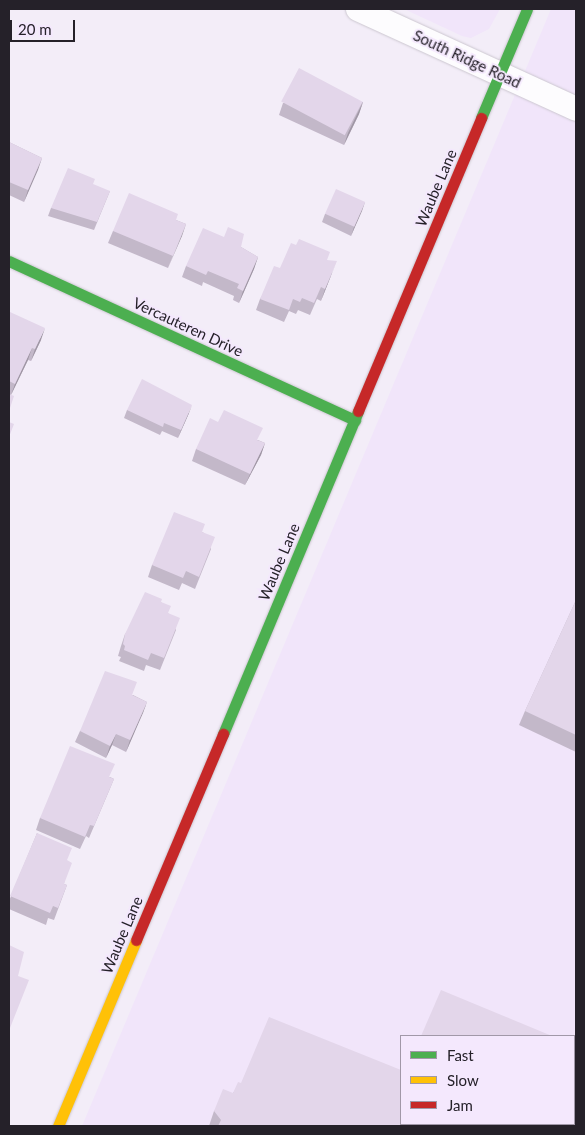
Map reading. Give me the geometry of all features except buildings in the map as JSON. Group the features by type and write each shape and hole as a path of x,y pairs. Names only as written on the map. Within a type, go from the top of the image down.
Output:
{"main road":[{"name":"Waube Lane","path":"58,1126 528,9"},
{"name":"Vercauteren Drive","path":"9,260 355,420"}],"street":[{"name":"South Ridge Road","path":"358,9 576,109"}],"shaded area":[{"path":"404,9 500,9 489,29 471,38 462,36"},
{"path":"551,9 576,9 576,1126 82,1126"}],"traffic: fast":[{"path":"481,118 527,9"},
{"path":"9,261 355,420"},
{"path":"223,734 358,411"}],"traffic: slow":[{"path":"58,1126 136,940"}],"traffic: jam":[{"path":"358,411 481,118"},
{"path":"136,940 223,734"}]}
